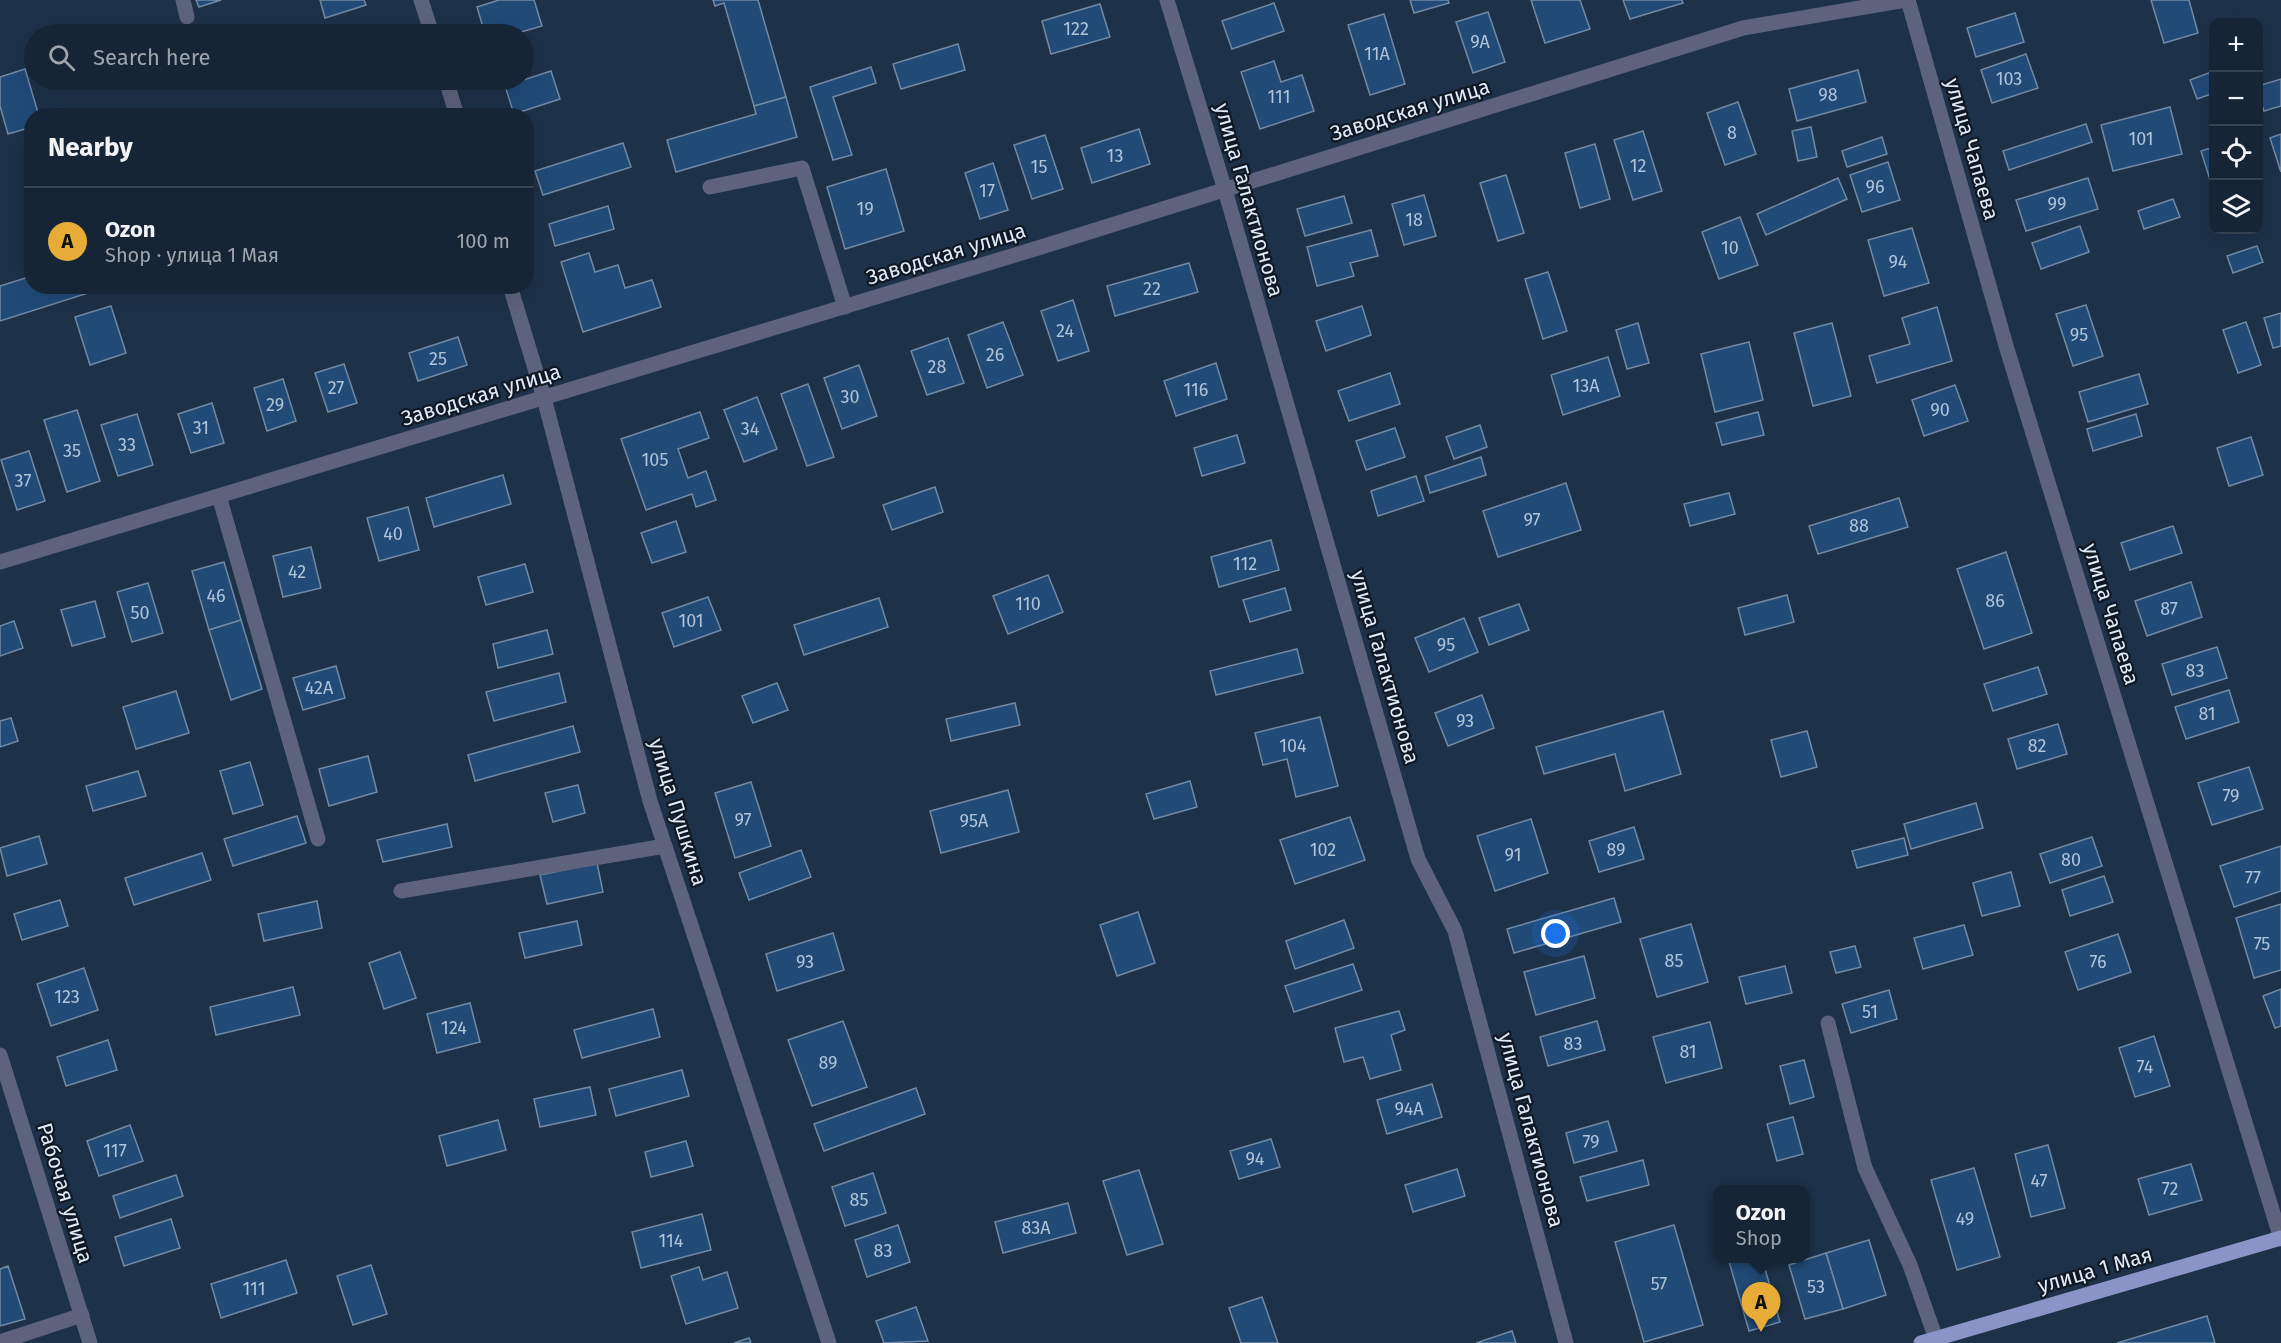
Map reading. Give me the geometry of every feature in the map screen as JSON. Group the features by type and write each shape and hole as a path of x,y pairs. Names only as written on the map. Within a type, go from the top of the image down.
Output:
{"main road":[{"name":"улица 1 Мая","path":"1928,1341 2281,1238"}],"street":[{"path":"183,0 187,16"},
{"path":"421,0 429,24"},
{"name":"улица Галактионова","path":"1167,0 1225,190 1418,858 1455,931 1566,1343"},
{"name":"Заводская улица","path":"0,562 845,307 1743,27 1907,0"},
{"name":"улица Чапаева","path":"1907,0 2007,349 2281,1238"},
{"path":"449,90 455,108"},
{"path":"710,187 802,168 845,307"},
{"name":"улица Пушкина","path":"512,294 544,398 650,801 829,1343"},
{"path":"219,496 318,839"},
{"path":"401,891 665,846"},
{"path":"1828,1023 1865,1168 1910,1265 1928,1341"},
{"name":"Рабочая улица","path":"0,1055 90,1343"},
{"path":"0,1342 82,1315"}],"building":[{"path":"196,0 221,0 199,7"},
{"path":"320,0 364,0 366,5 325,18"},
{"path":"499,0 534,0 542,26 534,28 534,24 482,24 477,7"},
{"path":"713,0 758,0 786,97 754,106 724,3 715,6"},
{"path":"1410,0 1448,0 1449,3 1414,13"},
{"path":"1531,0 1580,0 1590,29 1545,43"},
{"path":"1623,0 1682,0 1683,3 1630,19"},
{"path":"2151,0 2189,0 2198,33 2164,43"},
{"path":"1274,3 1284,31 1232,49 1222,21"},
{"path":"1100,4 1110,37 1051,54 1042,21"},
{"path":"1488,12 1505,62 1473,73 1456,22"},
{"path":"2015,13 2024,42 1976,57 1967,28"},
{"path":"1384,14 1405,84 1370,95 1348,25"},
{"path":"958,44 965,70 901,89 893,64"},
{"path":"2026,54 2038,88 1992,103 1981,70"},
{"path":"1274,61 1281,82 1302,75 1314,111 1260,129 1241,72"},
{"path":"871,67 876,83 833,97 852,155 833,160 810,87"},
{"path":"24,69 24,90 31,90 37,108 24,108 24,129 8,134 0,106 0,77"},
{"path":"1858,70 1866,102 1797,121 1789,89"},
{"path":"551,71 560,99 532,108 512,108 506,90 534,90 534,77"},
{"path":"2209,73 2209,95 2197,99 2190,80"},
{"path":"2281,79 2281,106 2264,111 2263,84"},
{"path":"786,97 797,137 676,172 667,140 756,114 754,106"},
{"path":"1738,102 1756,154 1725,165 1707,113"},
{"path":"2170,107 2182,154 2113,171 2101,125"},
{"path":"2086,124 2092,142 2009,170 2003,151"},
{"path":"1811,127 1817,157 1798,161 1792,131"},
{"path":"1139,129 1150,164 1092,183 1081,148"},
{"path":"1643,131 1662,191 1633,200 1614,140"},
{"path":"2281,134 2281,172 2270,138"},
{"path":"1045,135 1063,189 1032,199 1014,145"},
{"path":"1882,137 1887,154 1847,167 1842,151"},
{"path":"623,143 631,167 543,195 535,171"},
{"path":"1595,144 1610,199 1580,208 1565,153"},
{"path":"2209,149 2209,177 2201,151"},
{"path":"1888,162 1900,200 1862,212 1850,175"},
{"path":"993,163 1008,210 980,219 965,173"},
{"path":"886,169 904,231 845,249 827,187"},
{"path":"1506,175 1524,233 1498,241 1480,183"},
{"path":"1838,178 1847,199 1766,235 1757,214"},
{"path":"2088,178 2098,209 2026,231 2016,200"},
{"path":"1424,195 1436,236 1404,245 1392,204"},
{"path":"1344,196 1352,223 1305,236 1297,209"},
{"path":"2173,199 2180,217 2144,229 2138,211"},
{"path":"608,206 614,229 555,246 549,224"},
{"path":"1740,217 1758,265 1719,279 1702,232"},
{"path":"2080,226 2089,252 2041,269 2032,243"},
{"path":"1912,228 1929,283 1884,296 1868,240"},
{"path":"1371,230 1378,256 1350,263 1354,276 1317,286 1307,247"},
{"path":"2257,246 2263,262 2233,273 2227,256"},
{"path":"589,253 595,272 618,265 625,288 652,280 661,307 583,332 561,262"},
{"path":"1189,263 1198,292 1115,316 1107,286"},
{"path":"1548,272 1567,331 1543,339 1525,279"},
{"path":"24,278 24,294 85,294 0,321 0,286"},
{"path":"1073,300 1089,351 1058,361 1041,311"},
{"path":"2086,305 2103,356 2073,366 2056,314"},
{"path":"111,306 126,353 90,365 75,317"},
{"path":"1362,306 1371,335 1326,351 1316,321"},
{"path":"1937,307 1952,361 1877,383 1869,356 1910,344 1902,318"},
{"path":"2281,313 2281,346 2273,348 2264,318"},
{"path":"1003,322 1023,375 987,388 968,335"},
{"path":"2246,322 2261,365 2238,373 2223,330"},
{"path":"1638,323 1649,363 1627,369 1616,330"},
{"path":"1832,323 1851,396 1813,406 1794,333"},
{"path":"458,337 467,365 418,381 409,353"},
{"path":"948,338 964,383 927,395 911,351"},
{"path":"1749,342 1763,400 1715,412 1701,354"},
{"path":"1608,357 1620,396 1563,415 1551,375"},
{"path":"1216,363 1227,399 1176,416 1164,381"},
{"path":"344,364 357,403 328,412 315,373"},
{"path":"859,365 877,416 842,429 824,378"},
{"path":"1390,373 1400,404 1349,421 1338,391"},
{"path":"2139,374 2148,404 2088,422 2079,392"},
{"path":"283,379 296,421 267,431 254,388"},
{"path":"808,384 834,457 807,466 781,394"},
{"path":"1955,385 1968,421 1924,436 1912,400"},
{"path":"757,397 777,449 744,462 724,410"},
{"path":"212,403 224,443 191,453 178,414"},
{"path":"77,410 100,481 67,492 44,420"},
{"path":"700,412 709,438 678,449 688,478 706,471 716,500 696,507 692,494 646,510 621,439"},
{"path":"1758,412 1764,435 1722,445 1716,423"},
{"path":"137,414 153,465 118,476 101,425"},
{"path":"2136,414 2142,436 2093,451 2087,429"},
{"path":"1480,425 1487,447 1454,459 1446,437"},
{"path":"1395,428 1405,457 1366,470 1356,441"},
{"path":"1237,435 1245,463 1202,476 1194,448"},
{"path":"2251,437 2263,475 2229,486 2217,448"},
{"path":"29,451 45,501 17,510 1,460"},
{"path":"1481,457 1486,475 1430,493 1425,476"},
{"path":"503,475 511,504 434,527 426,498"},
{"path":"1416,476 1424,501 1378,516 1371,491"},
{"path":"1566,483 1581,530 1498,557 1483,511"},
{"path":"935,487 943,512 892,530 883,505"},
{"path":"1729,493 1735,514 1690,526 1684,504"},
{"path":"1899,498 1908,527 1818,554 1809,526"},
{"path":"408,507 419,550 379,561 367,518"},
{"path":"676,521 686,552 652,563 641,533"},
{"path":"2173,526 2182,553 2130,570 2121,543"},
{"path":"1271,540 1279,570 1219,587 1211,557"},
{"path":"311,547 321,588 283,597 273,556"},
{"path":"2006,552 2032,633 1984,649 1957,569"},
{"path":"224,562 241,620 209,630 192,571"},
{"path":"525,564 533,592 486,605 478,577"},
{"path":"1048,575 1063,612 1008,634 993,596"},
{"path":"2191,582 2202,617 2147,636 2135,601"},
{"path":"148,583 163,633 132,642 117,592"},
{"path":"1285,588 1291,610 1250,622 1243,600"},
{"path":"1787,595 1794,622 1745,635 1738,608"},
{"path":"708,597 721,630 674,647 662,613"},
{"path":"879,598 888,627 804,655 794,625"},
{"path":"95,601 105,637 72,646 61,610"},
{"path":"1519,604 1529,630 1489,645 1479,618"},
{"path":"1464,618 1478,652 1429,672 1415,638"},
{"path":"241,620 262,689 231,700 209,630"},
{"path":"14,621 23,648 0,656 0,626"},
{"path":"547,630 553,654 498,668 493,644"},
{"path":"2217,647 2227,678 2172,695 2162,664"},
{"path":"1297,649 1303,673 1216,695 1210,671"},
{"path":"336,666 345,698 303,710 293,678"},
{"path":"2038,667 2047,694 1993,711 1984,684"},
{"path":"559,673 566,702 494,721 486,692"},
{"path":"777,683 788,710 753,723 742,696"},
{"path":"2229,690 2239,722 2186,739 2175,707"},
{"path":"176,691 189,733 136,749 123,707"},
{"path":"1482,695 1494,728 1448,746 1435,713"},
{"path":"1015,703 1020,725 951,741 946,719"},
{"path":"1663,711 1681,774 1625,791 1615,754 1544,774 1536,747"},
{"path":"1320,717 1338,786 1296,797 1287,759 1263,765 1255,733"},
{"path":"11,718 18,741 0,747 0,721"},
{"path":"2058,724 2067,754 2017,769 2008,739"},
{"path":"573,726 580,752 475,781 468,755"},
{"path":"1807,731 1817,767 1781,777 1771,740"},
{"path":"368,756 377,792 329,806 319,769"},
{"path":"250,762 263,805 233,814 220,771"},
{"path":"2249,767 2263,809 2212,825 2198,783"},
{"path":"138,771 146,796 93,811 86,786"},
{"path":"1190,781 1197,807 1154,819 1146,794"},
{"path":"751,782 771,846 735,858 715,793"},
{"path":"578,785 585,813 553,822 545,793"},
{"path":"1008,790 1019,832 941,853 930,811"},
{"path":"1976,803 1983,828 1911,849 1904,824"},
{"path":"297,816 306,843 233,866 224,839"},
{"path":"1350,817 1365,860 1295,884 1280,840"},
{"path":"1531,819 1548,873 1495,891 1477,836"},
{"path":"447,824 452,847 383,862 377,840"},
{"path":"1634,827 1644,859 1599,872 1589,841"},
{"path":"39,836 47,864 7,876 0,848"},
{"path":"2092,837 2102,866 2050,883 2040,854"},
{"path":"1904,838 1908,855 1857,868 1852,851"},
{"path":"2281,846 2281,891 2234,907 2220,866"},
{"path":"801,850 811,877 749,900 739,873"},
{"path":"202,853 211,880 134,905 125,878"},
{"path":"597,863 603,892 547,904 540,875"},
{"path":"2011,872 2020,906 1982,916 1973,883"},
{"path":"2104,876 2113,902 2070,916 2062,890"},
{"path":"1614,898 1621,922 1514,953 1507,929"},
{"path":"60,900 68,926 22,940 14,914"},
{"path":"317,901 322,928 264,941 258,914"},
{"path":"2281,904 2281,970 2254,978 2236,918"},
{"path":"1138,912 1155,963 1117,976 1100,925"},
{"path":"1344,920 1354,948 1295,969 1286,941"},
{"path":"577,921 582,945 525,958 519,933"},
{"path":"1691,924 1708,982 1657,997 1640,939"},
{"path":"1964,925 1973,955 1923,969 1914,938"},
{"path":"833,933 844,970 777,991 766,954"},
{"path":"2118,934 2131,972 2078,990 2065,952"},
{"path":"1855,946 1861,967 1836,973 1830,952"},
{"path":"400,952 416,998 384,1009 369,963"},
{"path":"1584,956 1595,998 1536,1015 1524,972"},
{"path":"1353,964 1362,990 1294,1012 1285,986"},
{"path":"1785,966 1792,993 1746,1004 1739,977"},
{"path":"84,968 98,1010 51,1026 37,984"},
{"path":"293,987 300,1015 216,1035 210,1007"},
{"path":"2281,989 2281,1026 2275,1028 2263,996"},
{"path":"1889,990 1897,1019 1851,1033 1842,1004"},
{"path":"470,1003 480,1042 437,1053 427,1014"},
{"path":"653,1009 660,1037 582,1058 574,1030"},
{"path":"1399,1011 1405,1030 1391,1035 1401,1070 1370,1079 1363,1057 1344,1062 1335,1028"},
{"path":"843,1021 867,1087 812,1106 788,1040"},
{"path":"1597,1021 1605,1050 1548,1066 1540,1037"},
{"path":"1710,1022 1722,1068 1666,1083 1653,1037"},
{"path":"2154,1036 2170,1086 2135,1097 2119,1048"},
{"path":"108,1040 117,1070 66,1086 57,1057"},
{"path":"1804,1060 1814,1097 1790,1104 1780,1066"},
{"path":"682,1070 689,1096 616,1116 609,1089"},
{"path":"1432,1084 1442,1117 1387,1134 1377,1100"},
{"path":"590,1087 596,1115 540,1127 534,1099"},
{"path":"916,1088 925,1114 824,1151 814,1124"},
{"path":"1793,1117 1803,1154 1777,1161 1767,1124"},
{"path":"498,1120 506,1150 447,1166 439,1136"},
{"path":"1608,1121 1617,1151 1574,1163 1566,1133"},
{"path":"130,1125 143,1161 99,1176 87,1141"},
{"path":"1271,1139 1280,1167 1239,1179 1230,1151"},
{"path":"686,1141 693,1166 651,1177 645,1152"},
{"path":"2048,1145 2065,1208 2031,1217 2015,1154"},
{"path":"1643,1160 1649,1185 1587,1201 1580,1177"},
{"path":"2191,1164 2202,1200 2149,1215 2138,1179"},
{"path":"1974,1168 2000,1257 1957,1270 1931,1180"},
{"path":"1457,1169 1465,1196 1413,1212 1405,1185"},
{"path":"1139,1170 1163,1244 1127,1255 1103,1181"},
{"path":"873,1173 886,1213 845,1226 832,1187"},
{"path":"176,1175 183,1196 120,1218 113,1196"},
{"path":"1068,1203 1076,1233 1003,1253 995,1222"},
{"path":"702,1214 711,1250 641,1268 632,1232"},
{"path":"171,1219 180,1248 124,1266 115,1237"},
{"path":"898,1225 910,1262 867,1277 855,1240"},
{"path":"1674,1225 1703,1325 1644,1342 1615,1242"},
{"path":"1869,1240 1886,1295 1843,1309 1826,1253"},
{"path":"1826,1253 1843,1309 1805,1319 1789,1265 1809,1263 1809,1259"},
{"path":"286,1260 297,1293 221,1318 211,1284"},
{"path":"1729,1263 1763,1263 1780,1322 1749,1331"},
{"path":"371,1265 387,1314 353,1325 337,1276"},
{"path":"8,1266 25,1319 0,1326 0,1269"},
{"path":"699,1267 703,1280 727,1272 738,1308 686,1324 671,1276"},
{"path":"1262,1297 1278,1343 1241,1343 1229,1308"},
{"path":"916,1307 928,1341 884,1343 876,1321"},
{"path":"2207,1316 2215,1343 2117,1343"},
{"path":"1512,1331 1516,1343 1476,1343"},
{"path":"749,1338 751,1343 734,1343"}],"place":[{"name":"Ozon","path":"1761,1332"}]}
